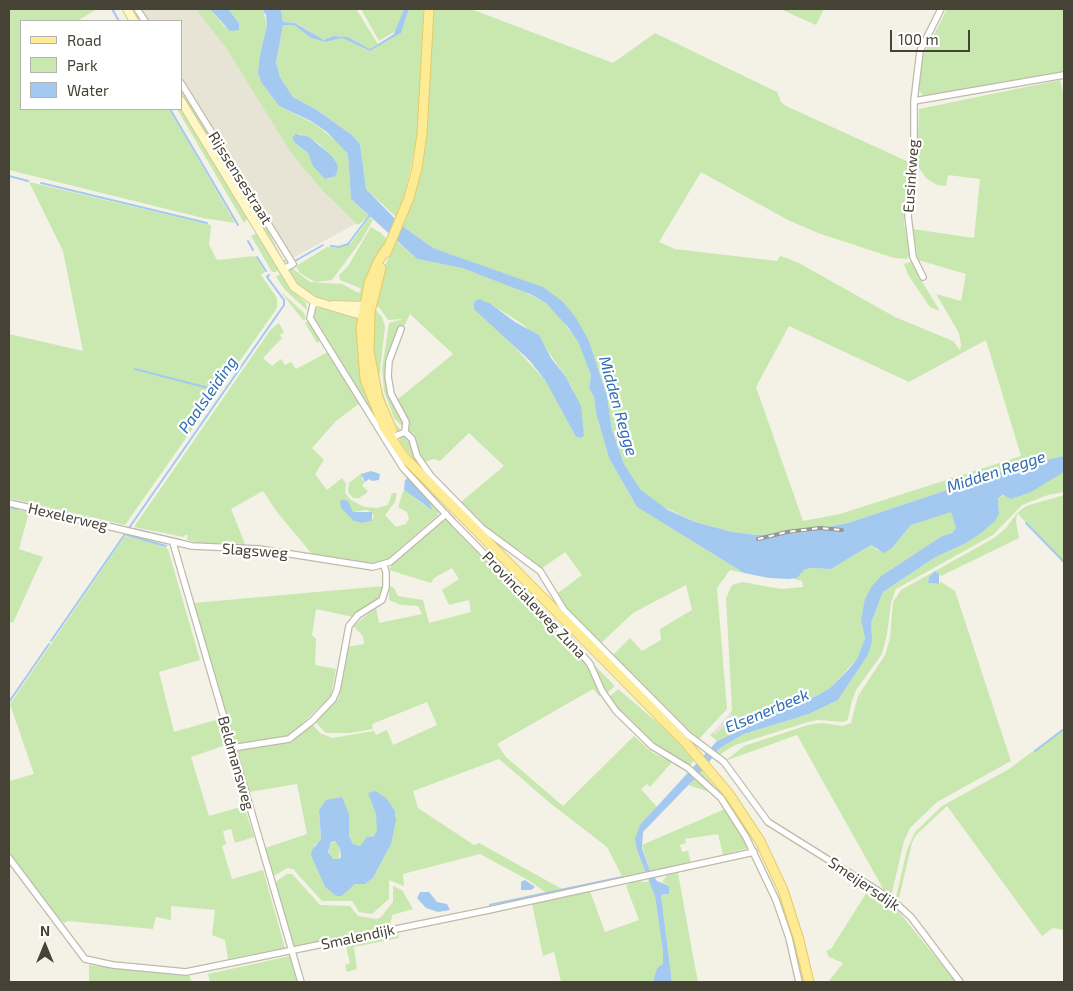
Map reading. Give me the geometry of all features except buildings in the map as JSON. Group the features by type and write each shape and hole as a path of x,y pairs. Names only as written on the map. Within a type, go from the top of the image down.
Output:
{"main road":[{"path":"127,9 133,20"},
{"path":"365,311 388,245 414,181 420,148 429,9"},
{"name":"Rijssensestraat","path":"182,103 282,270 297,290 314,301 365,311"},
{"name":"Provincialeweg Zuna","path":"365,311 373,376 380,403 393,437 404,457 698,756 741,809 766,852 792,916 809,982"}],"street":[{"path":"137,9 144,20"},
{"name":"Eusinkweg","path":"924,277 913,258 908,216 914,159 914,102 919,56 941,9"},
{"path":"914,102 1064,75"},
{"name":"Rijssensestraat","path":"182,85 293,264 282,270"},
{"name":"Provincialeweg Zuna","path":"314,301 310,318 403,468 580,651 590,664 602,691 616,711 652,746 688,768 721,798 754,852 776,900 799,982"},
{"name":"Provincialeweg Zuna","path":"401,329 389,361 388,371 391,394 406,422 405,432 413,440 417,456 431,476 482,528 540,571 564,610 688,735 736,776 773,826"},
{"path":"393,437 405,432"},
{"name":"Hexelerweg","path":"9,503 126,531"},
{"path":"232,748 289,739 312,721 333,699 337,690 349,626 358,615 382,600 386,579 384,566 446,514"},
{"name":"Slagsweg","path":"126,531 173,543 207,548 259,549 308,555 364,566 384,566"},
{"name":"Beldmansweg","path":"173,543 301,982"},
{"name":"Smeijersdijk","path":"773,826 891,899 911,917 960,982"},
{"name":"Smalendijk","path":"9,858 78,951 91,961 186,972 754,852"}],"shaded area":[{"path":"139,9 198,9 213,28 254,91 357,223 291,259 182,80 182,20 146,20"},
{"path":"730,713 733,716 716,734 713,732"}],"green space":[{"path":"9,9 97,9 79,20 20,20 20,110 170,110 235,223 203,218 9,170"},
{"path":"196,9 210,9 225,27 239,23 228,9 263,10 267,26 258,72 261,82 279,106 315,124 340,144 348,154 351,199 369,216 358,225 323,191 292,154 226,48","holes":["300,134 318,143 331,155 338,165 333,178 325,179 308,153 295,143 292,136"]},
{"path":"281,9 356,9 378,44 370,49 348,37 333,36 324,40 296,23 283,22"},
{"path":"361,9 404,9 396,31 379,41"},
{"path":"409,9 424,9 417,139 405,193 396,217 366,189 360,144 352,135 317,110 293,97 280,77 276,64 283,25 294,25 311,38 326,42 342,38 370,51 401,33"},
{"path":"432,9 471,9 613,63 655,33 777,92 781,102 786,106 911,163 904,223 910,255 907,259 894,258 818,233 788,220 701,172 659,242 675,249 777,261 780,256 786,258 799,263 895,317 953,341 960,350 959,333 936,294 961,301 966,274 918,260 913,229 974,238 980,179 948,175 946,186 937,185 926,178 917,165 919,109 1060,80 1064,95 1064,456 1019,466 848,523 800,533 756,535 733,532 695,522 660,505 641,490 624,464 612,430 607,396 589,341 542,287 433,248 401,225 413,196","holes":["789,326 909,382 986,340 1021,456 840,514 803,521 756,387"]},
{"path":"780,9 824,9 816,25"},
{"path":"947,9 1064,9 1064,73 924,97 919,90 922,58"},
{"path":"182,88 252,202 250,203 264,226 261,228 182,97"},
{"path":"182,108 248,218 244,223 178,110 182,110"},
{"path":"29,182 211,225 209,245 217,260 255,256 265,272 261,275 277,298 277,308 125,525 9,498 9,334 83,351 63,251"},
{"path":"370,217 373,220 361,241 332,280 315,282 300,273 296,266 327,247 339,248 351,243"},
{"path":"266,227 283,260 287,260 285,264 262,229"},
{"path":"371,227 386,238 386,242 376,260 362,299 359,301 329,301 316,298 295,283 287,272 288,268 292,268 310,282 342,284 359,293 360,288 340,280 339,275 348,266"},
{"path":"257,233 279,270 272,272 251,236"},
{"path":"395,240 417,259 462,268 517,288 546,303 560,317 578,342 591,375 589,388 594,397 596,413 609,458 637,507 744,573 730,570 717,588 727,709 698,740 612,656 630,638 642,651 661,640 660,629 692,610 686,585 633,613 600,644 568,611 558,593 582,575 565,552 541,569 521,551 499,541 461,502 504,466 469,433 440,461 434,459 424,462 419,454 415,440 408,431 408,425 397,400 453,354 410,314 404,326 399,325 387,359 387,383 404,421 404,428 394,418 384,391 382,369 389,323 403,319 388,320 378,306 375,309 382,317 385,326 379,380 392,421 402,431 395,430 381,401 372,361 373,309 380,279","holes":["491,304 524,325 545,347 573,389 584,436 581,438 576,437 545,380 502,334"]},
{"path":"913,261 923,283 940,311 930,307 908,275 904,264"},
{"path":"281,273 294,292 306,303 307,310 285,290 276,277"},
{"path":"280,291 304,313 306,319 303,320"},
{"path":"320,307 353,315 357,318 359,323 358,339 386,438 315,323 313,311"},
{"path":"308,321 321,340 317,343 305,323"},
{"path":"279,323 284,332 280,335 282,338 263,358 272,366 281,359 285,365 291,362 296,369 328,352 360,403 336,421 312,448 324,460 315,474 327,490 342,478 346,484 345,493 351,500 364,507 377,508 388,505 392,493 397,493 395,502 385,515 396,527 406,524 409,518 407,512 398,507 404,489 425,506 429,500 438,510 438,515 384,562 378,564 354,562 312,554 277,512 263,491 231,509 245,544 200,543 187,540 188,535 184,537 134,527 271,329","holes":["347,501 353,512 367,510 374,515 372,521 362,523 354,521"]},
{"path":"403,435 408,437 430,477 414,462 400,441 400,437"},
{"path":"1064,472 1064,492 1048,495 1022,505 993,535 896,589 891,603 882,654 856,690 848,719 844,722 818,720 808,722 735,745 719,755 717,754 720,748 744,734 809,714 838,700 868,655 871,623 883,592 934,558 966,543 999,514 998,498"},
{"path":"362,473 362,479 365,482 362,485 368,492 359,498 353,498 348,492 349,483"},
{"path":"1064,495 1064,562 1017,513 1026,506"},
{"path":"9,508 29,512 19,549 43,557 13,623 9,622"},
{"path":"951,511 956,528 952,533 942,536 881,576 861,620 865,638 857,659 830,688 799,705 717,741 710,735 713,732 716,734 732,710 726,598 732,585 742,582 781,589 803,587 802,581 794,579 804,570 811,568 831,569 871,545 877,550 892,548 911,525"},
{"path":"1017,513 1016,522 1019,538 941,576 935,571 929,577 928,583 939,584 941,582 955,591 1011,761 937,802 910,828 904,841 891,897 886,894 797,735 725,761 744,746 808,725 822,723 843,726 851,723 858,696 885,655 890,638 893,602 901,590 994,538 1006,528"},
{"path":"442,521 450,522 615,686 606,694 599,696 593,689 497,744 506,757 563,806 634,736 653,753 672,762 650,787 647,784 641,789 657,807 645,821 637,850 646,873 623,878 607,847 550,803 499,759 413,791 418,808 474,845 479,843 562,889 547,893 528,880 480,854 403,874 404,886 389,880 389,899 372,914 359,912 352,901 322,901 293,869 287,868 274,876 265,848 307,834 297,784 249,792 237,750 291,742 312,724 320,733 332,738 374,731 376,735 387,730 393,745 437,725 427,702 372,724 373,729 351,733 326,733 315,722 339,698 347,647 364,644 363,636 353,626 376,608 379,623 422,614 418,606 401,605 389,600 389,585 394,588 398,596 423,600 429,623 471,612 469,600 449,605 442,590 459,579 452,568 434,578 431,583 389,570 393,563","holes":["387,799 396,816 389,848 373,878 365,884 355,884 342,896 336,896 325,887 318,871 314,846 321,839 319,810 326,800 349,817 348,831 353,844 360,846 368,837 376,835 378,826 376,814"]},
{"path":"125,536 159,544 168,549 200,660 159,672 174,732 219,719 226,745 191,757 209,816 244,806 254,837 235,843 231,829 223,831 226,844 222,846 232,879 263,870 285,948 228,959 225,940 212,935 215,910 171,906 171,920 156,917 153,929 68,921 64,923 41,899 9,854 9,781 34,774 10,704"},
{"path":"384,586 380,600 356,612 353,617 316,609 312,635 316,639 315,665 336,669 331,696 287,738 235,745 193,603"},
{"path":"618,689 670,733 695,759 690,765 653,745 610,701 609,697"},
{"path":"1064,728 1064,930 1053,928 1042,936 947,806 916,835 912,843 899,898 896,897 907,850 915,832 942,806 1009,769"},
{"path":"702,771 718,791 721,796 688,785"},
{"path":"725,809 748,848 723,855 718,834 685,839 686,843 680,845 682,852 688,851 691,863 650,871 642,845"},
{"path":"333,841 337,842 340,848 339,859 333,859 329,856 329,847"},
{"path":"678,873 698,982 672,982 661,895 667,895 669,886 662,882 667,875"},
{"path":"287,874 292,874 320,905 350,906 358,916 377,919 381,917 393,902 393,886 402,890 413,909 392,915 390,927 293,948 274,883"},
{"path":"650,879 655,896 663,952 663,964 657,968 653,982 561,982 554,952 543,956 532,904 590,891 605,932 639,920 626,886 632,881 647,882"},
{"path":"870,887 899,912 956,982 828,982 843,963 829,957 826,951 831,949"},
{"path":"398,932 399,938 354,947 357,969 347,972 345,965 350,963 345,942"},
{"path":"290,956 297,982 210,982 208,974"},
{"path":"89,965 190,976 191,982 89,982"}],"water":[{"path":"210,9 228,9 239,23 239,30 230,31"},
{"path":"262,9 281,9 283,22 295,23 324,40 333,36 348,37 370,49 394,34 404,9 409,9 401,33 370,51 342,38 326,42 311,38 294,25 283,25 276,63 280,77 293,97 317,110 352,135 360,144 366,189 401,225 433,248 543,287 563,302 576,318 589,341 607,396 612,430 624,464 641,490 668,510 695,522 733,532 756,535 800,533 848,523 1019,466 1064,456 1064,472 1031,492 1011,499 1003,495 998,498 999,514 995,521 981,533 966,543 934,558 883,592 871,623 872,641 868,655 838,700 809,714 744,734 720,748 702,771 643,832 642,848 650,871 657,881 669,886 669,894 661,895 672,982 653,982 657,968 663,964 663,952 655,896 637,850 635,839 640,825 717,741 818,695 830,688 849,669 857,659 865,638 861,620 865,599 872,586 881,576 942,536 952,533 956,528 951,512 911,525 892,548 884,553 871,545 831,569 811,568 804,570 797,578 789,579 769,578 744,573 637,507 609,458 596,413 594,397 589,388 591,375 578,342 568,327 546,303 530,294 462,268 417,259 351,199 348,154 327,132 311,121 279,106 261,82 258,72 267,26 266,15"},
{"path":"296,134 309,137 331,155 338,165 337,173 334,177 325,179 313,166 308,153 295,143 292,137"},
{"path":"479,299 491,304 515,322 539,335 551,358 566,377 581,406 584,436 581,438 576,437 545,380 530,361 474,309 474,302"},
{"path":"371,471 380,474 379,480 372,481 369,479 365,482 361,474"},
{"path":"408,478 429,500 432,510 404,489 405,480"},
{"path":"340,501 348,501 353,512 372,512 372,521 362,523 354,521 341,508"},
{"path":"935,571 939,574 939,584 928,583 929,577"},
{"path":"376,791 387,799 395,811 396,820 391,844 373,878 365,884 355,884 342,896 336,896 325,887 311,855 312,850 321,839 319,810 326,800 342,797 349,814 349,835 353,844 360,846 367,837 374,836 377,831 376,814 368,793","holes":["335,841 340,848 341,857 333,859 328,852 331,842"]},
{"path":"622,876 623,878 489,906 489,904"},
{"path":"525,880 535,887 531,890 521,890 521,882"},
{"path":"420,892 429,892 437,902 447,904 450,910 438,912 426,908 417,898"}],"waterway":[{"path":"112,9 118,20"},
{"path":"171,110 238,225"},
{"path":"9,176 28,181"},
{"path":"41,183 207,223"},
{"name":"Paalsleiding","path":"331,246 339,247 348,244 370,215"},
{"path":"248,241 253,250"},
{"name":"Paalsleiding","path":"295,261 323,245"},
{"path":"257,257 266,271"},
{"name":"Paalsleiding","path":"129,528 284,305 284,300 267,277 269,275"},
{"path":"135,369 212,389"},
{"path":"14,501 92,519"},
{"path":"9,507 18,509"},
{"path":"25,510 30,512"},
{"path":"34,512 42,515"},
{"path":"47,516 52,517"},
{"path":"58,519 74,522"},
{"path":"98,521 123,527"},
{"path":"1026,523 1064,562"},
{"path":"134,529 180,540"},
{"name":"Paalsleiding","path":"51,641 125,534"},
{"path":"127,535 166,546"},
{"path":"186,542 196,544"},
{"path":"226,545 244,545"},
{"name":"Paalsleiding","path":"9,702 49,644"},
{"path":"1035,751 1064,729"}],"railway":[{"path":"758,539 787,532 820,528 842,530"}],"water label":[{"name":"Midden Regge","path":"618,406"},
{"name":"Midden Regge","path":"996,472"},
{"name":"Elsenerbeek","path":"767,711"}]}
